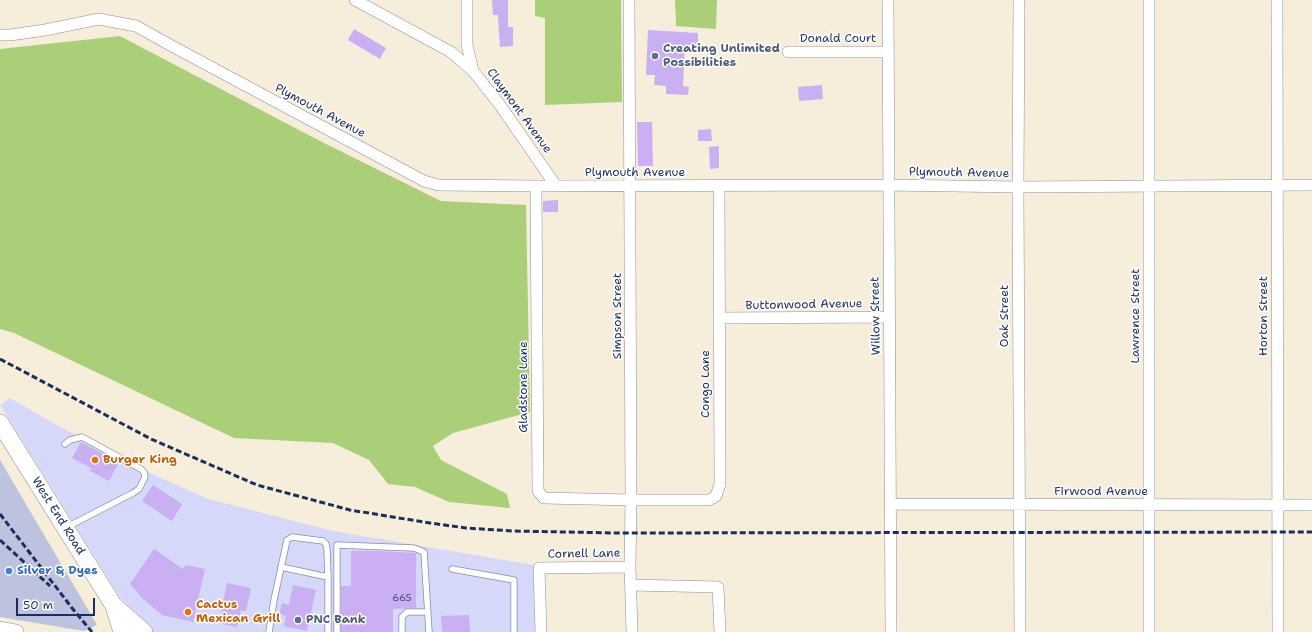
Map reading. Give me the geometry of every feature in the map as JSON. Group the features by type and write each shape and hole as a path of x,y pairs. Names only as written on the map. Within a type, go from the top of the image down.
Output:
{"main road":[{"name":"West End Road","path":"0,423 114,606 122,632"},
{"path":"114,606 144,632"},
{"path":"0,629 16,632"}],"street":[{"path":"356,0 451,52 473,71"},
{"name":"Claymont Avenue","path":"467,0 467,45 473,71 500,105 556,186"},
{"name":"Simpson Street","path":"629,0 630,585 632,632"},
{"name":"Willow Street","path":"888,0 887,52 891,632"},
{"name":"Oak Street","path":"1019,0 1018,186 1020,632"},
{"name":"Lawrence Street","path":"1149,0 1149,632"},
{"name":"Horton Street","path":"1277,0 1276,185 1278,632"},
{"name":"Plymouth Avenue","path":"0,35 45,30 99,19 136,26 183,53 424,180 438,184 536,186 1312,185"},
{"name":"Donald Court","path":"788,52 887,52"},
{"name":"Gladstone Lane","path":"536,186 538,491 544,498 631,500"},
{"name":"Congo Lane","path":"631,500 709,500 716,496 720,484 719,186"},
{"name":"Buttonwood Avenue","path":"719,318 889,317"},
{"name":"Firwood Avenue","path":"891,504 1312,505"},
{"name":"Cornell Lane","path":"541,632 539,568 630,567"},
{"path":"630,585 718,587 720,632"}],"lane":[{"path":"65,444 70,440 82,437 137,466 144,472 145,477 139,489 65,528"},
{"path":"268,632 287,540 292,537 323,541 326,544 328,577 328,632"},
{"path":"337,632 337,545 414,548 424,552 429,632"},
{"path":"281,567 328,577"},
{"path":"452,569 514,580 514,632"},
{"path":"402,632 402,617 407,612 428,612"}],"shaded area":[{"path":"10,398 62,428 150,473 208,499 333,531 534,565 535,632 153,632 137,620 118,594 0,405"},
{"path":"0,460 97,625 84,631 0,617"}],"green space":[{"path":"535,0 621,0 622,102 545,105 545,18 535,16"},
{"path":"675,0 717,0 716,29 676,26"},
{"path":"120,36 318,140 441,201 526,205 530,412 453,433 433,446 441,460 507,494 510,508 449,502 415,487 388,484 369,460 333,443 234,438 14,333 0,329 0,49"}],"building":[{"path":"492,0 508,0 508,27 513,27 513,46 500,47 498,15 493,15"},
{"path":"354,29 386,48 380,59 348,40"},
{"path":"648,30 698,33 698,46 685,45 683,86 689,87 688,95 666,94 666,86 654,85 655,75 646,75"},
{"path":"822,85 823,99 799,101 798,87"},
{"path":"637,122 652,122 653,166 638,166"},
{"path":"711,129 712,141 698,141 698,130"},
{"path":"719,146 719,168 710,169 709,147"},
{"path":"558,200 558,212 543,212 543,201"},
{"name":"Burger King","path":"81,442 119,462 109,481 90,471 91,468 72,458"},
{"path":"153,485 182,504 172,521 142,501"},
{"path":"154,549 183,569 185,565 205,569 193,622 162,615 143,599 130,584"},
{"path":"351,551 416,553 416,608 393,609 393,632 341,632 341,586 351,586"},
{"path":"227,583 251,588 246,611 241,610 237,627 219,623"},
{"path":"293,585 316,590 307,631 284,626 286,616 279,614 282,603 289,605"},
{"path":"469,615 470,632 442,632 441,616"}],"railway":[{"path":"0,359 151,439 257,485 350,510 466,528 513,531 616,533 1312,532"},
{"path":"0,514 92,632"},
{"path":"0,540 50,586"}],"place":[{"name":"Creating Unlimited Possibilities","path":"655,56"},
{"name":"Burger King","path":"95,460"},
{"name":"Silver & Dyes","path":"9,571"},
{"name":"Cactus Mexican Grill","path":"188,612"},
{"name":"PNC Bank","path":"298,620"}]}
